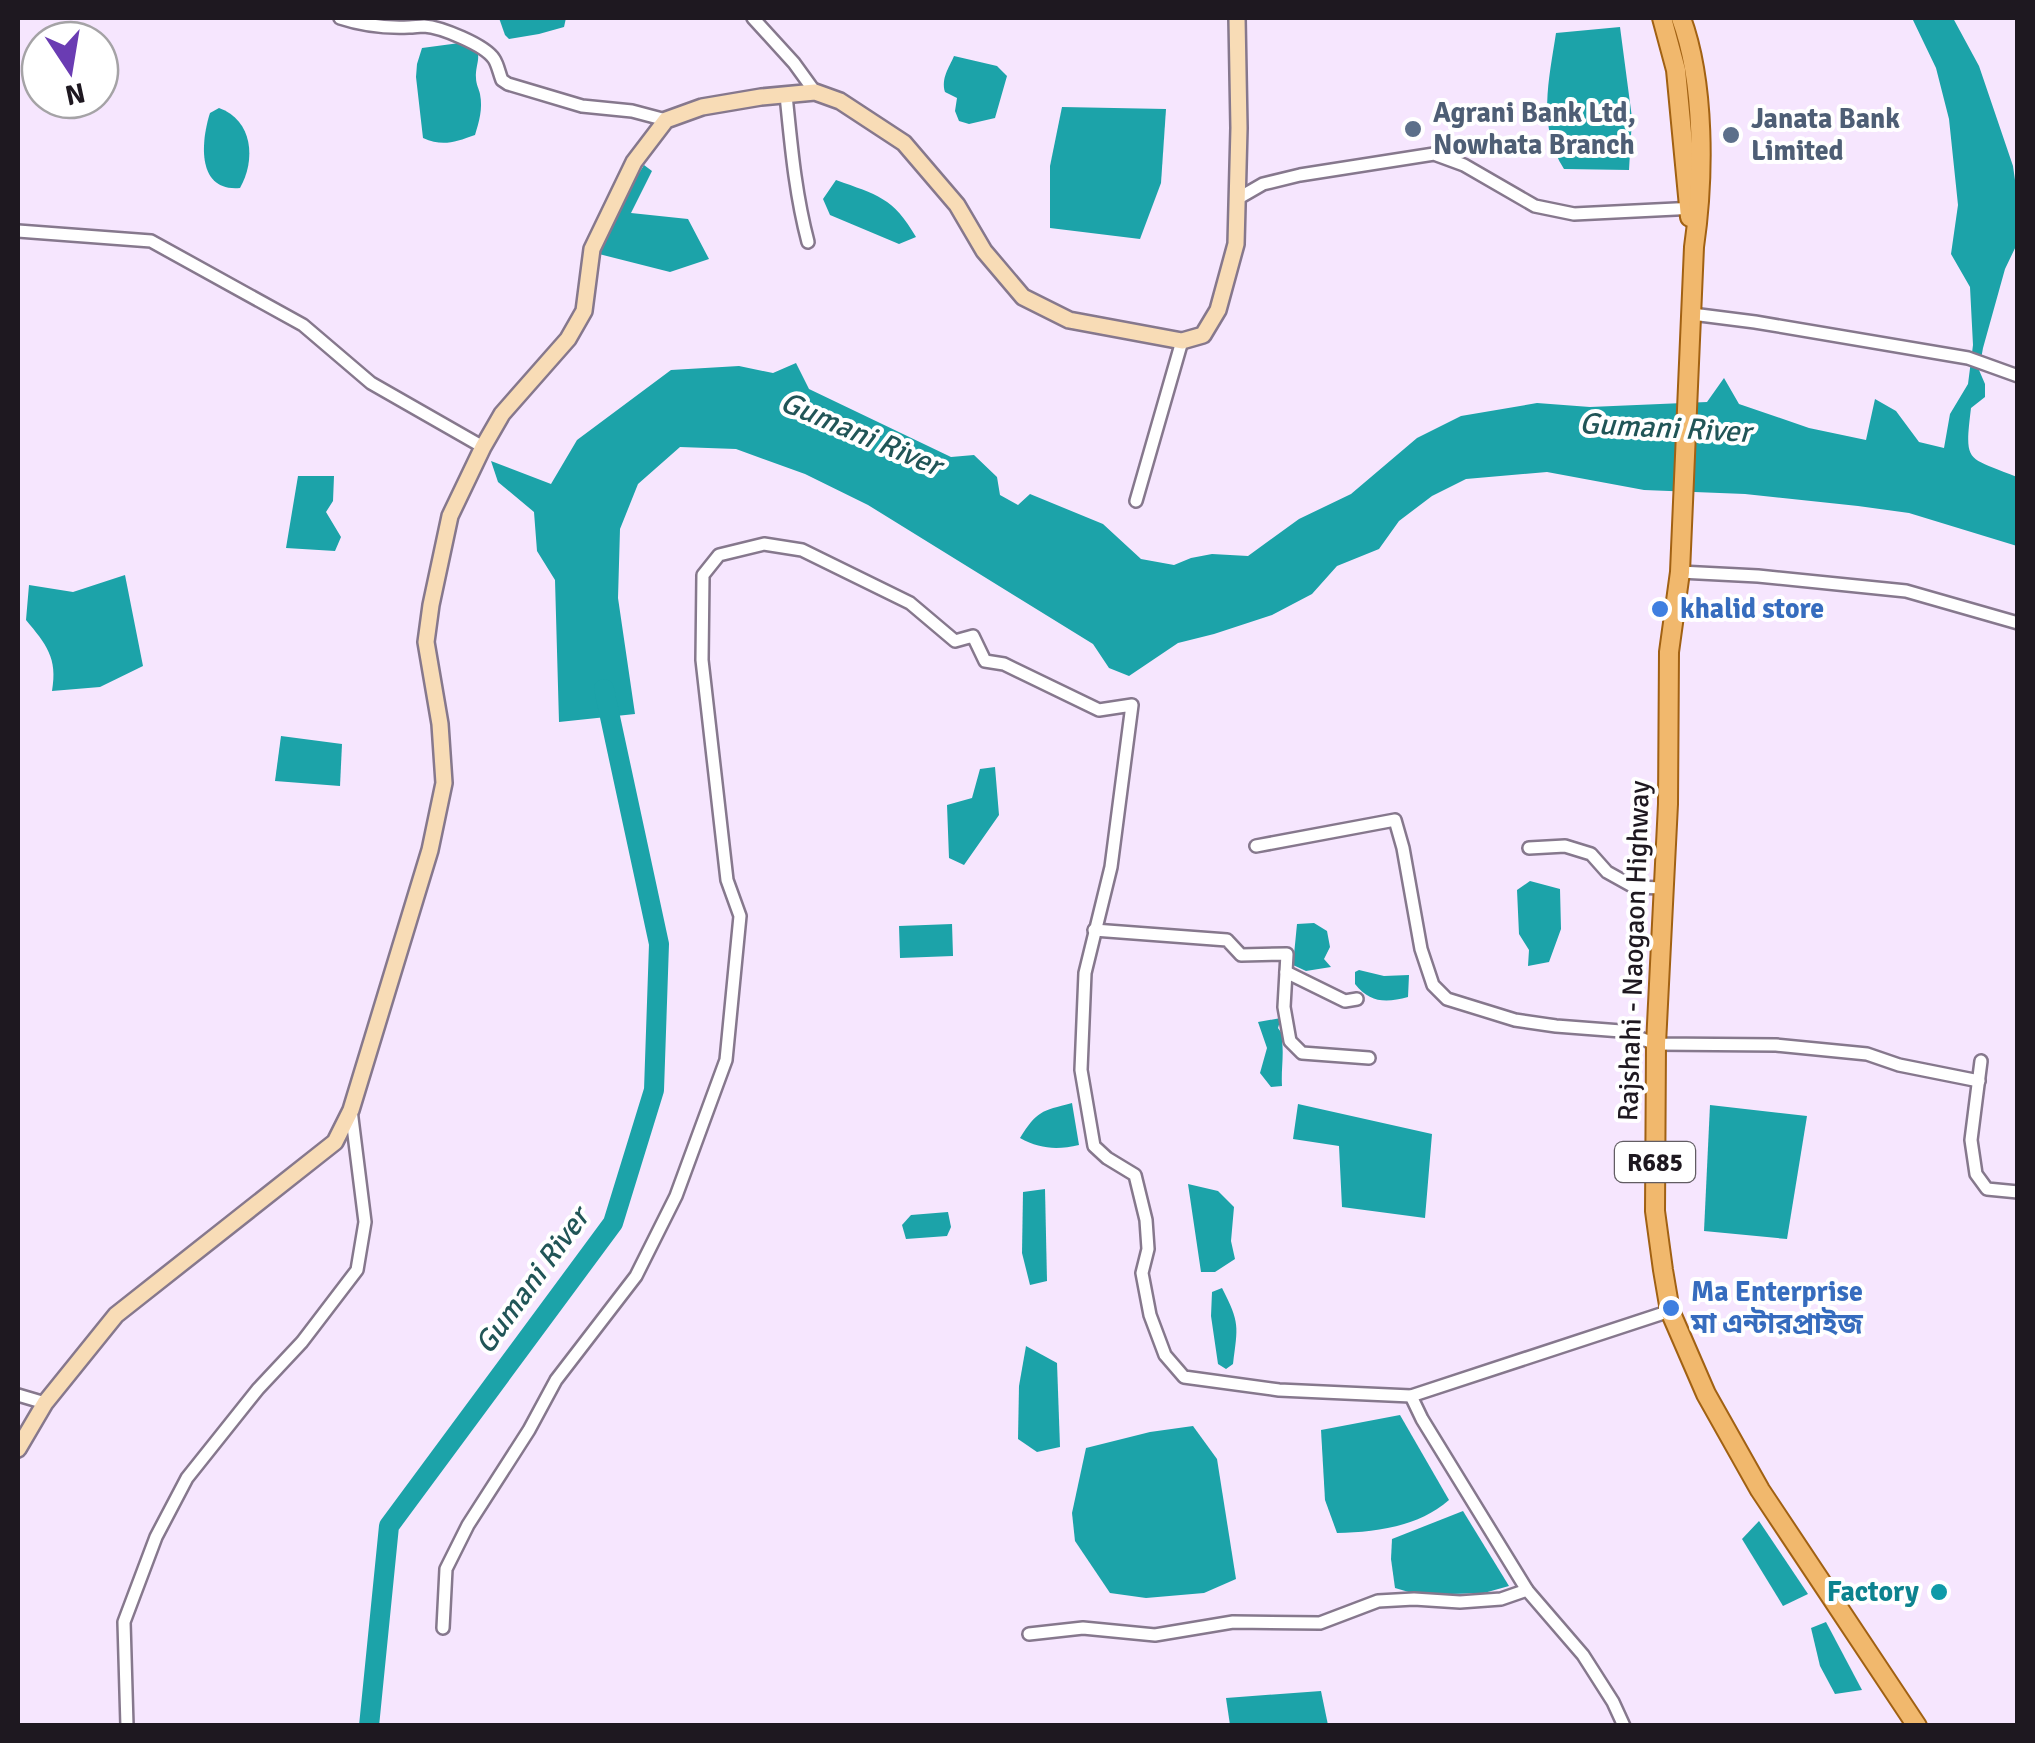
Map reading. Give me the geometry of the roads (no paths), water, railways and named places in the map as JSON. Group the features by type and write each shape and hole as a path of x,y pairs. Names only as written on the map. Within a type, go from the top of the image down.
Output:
{"main road":[{"name":"R685","path":"1662,18 1676,70 1694,208"},
{"name":"R685","path":"1681,18 1694,66 1699,117 1692,314"},
{"name":"Rajshahi - Naogaon Highway","path":"1692,314 1680,572 1669,652 1668,804 1656,1044 1654,1210 1670,1311 1706,1394 1760,1490 1918,1726"}],"street":[{"path":"340,18 356,23 439,30 480,46 491,55 502,80 508,84 582,106 632,111 666,120"},
{"path":"753,18 815,92"},
{"path":"18,1449 46,1404 116,1315 335,1142 350,1110 430,850 444,783 440,724 426,642 450,516 502,414 568,339 584,311 592,249 634,162 666,120 702,106 786,95 815,92 840,101 904,143 957,205 984,250 1023,297 1070,320 1182,342 1203,335 1218,310 1236,244 1237,18"},
{"path":"786,95 793,166 808,242"},
{"path":"1237,198 1262,184 1300,175 1434,154 1464,165 1536,206 1574,214 1694,208"},
{"path":"18,231 151,240 303,325 371,382 482,447"},
{"path":"1692,314 1968,358 2018,376"},
{"path":"1136,501 1182,342"},
{"path":"443,1628 446,1569 556,1380 636,1276 676,1196 726,1060 740,916 727,880 702,660 703,575 720,555 764,544 802,550 910,602 955,641 973,636 985,661 1004,664 1099,710 1132,704 1111,867 1085,974 1082,1070 1094,1146 1135,1176 1146,1220 1148,1249 1142,1272 1150,1315 1165,1355 1184,1377 1279,1390 1411,1396 1670,1311"},
{"path":"1680,572 1906,591 2018,622"},
{"path":"1256,846 1395,820 1404,848 1421,949 1433,985 1447,999 1515,1020 1621,1031 1656,1044 1776,1045 1867,1054 1898,1065 1979,1082"},
{"path":"1529,848 1566,846 1591,854 1607,872 1634,887 1663,888"},
{"path":"1094,930 1227,940 1241,955 1288,954 1284,1007 1290,1041 1302,1053 1369,1058"},
{"path":"1286,972 1344,1002 1356,999"},
{"path":"1982,1061 1970,1140 1976,1174 1987,1188 2018,1192"},
{"path":"126,1726 124,1622 156,1538 186,1478 302,1342 357,1270 364,1222 350,1110"},
{"path":"18,1395 46,1404"},
{"path":"1411,1396 1527,1590 1583,1655 1624,1726"},
{"path":"1029,1634 1083,1628 1155,1636 1233,1622 1320,1622 1378,1601 1502,1599 1527,1590"}],"water":[{"path":"499,18 566,18 564,27 509,39"},
{"path":"1912,18 1953,18 1979,66 2013,166 2017,244 2005,269 1983,348 1979,370 1985,397 1971,408 1968,440 1969,449 1979,461 2017,477 2017,546 1909,513 1858,506 1745,494 1644,490 1547,472 1466,479 1432,496 1399,521 1379,549 1337,566 1312,594 1272,615 1178,643 1129,676 1109,668 1093,644 868,505 805,474 736,449 680,447 638,484 620,529 618,598 635,714 559,722 555,580 537,551 534,512 498,482 491,461 551,484 577,440 671,370 739,366 773,373 796,363 809,389 951,457 974,455 997,477 1000,495 1018,505 1030,494 1103,524 1141,559 1174,565 1212,554 1248,556 1299,519 1351,494 1417,438 1461,416 1537,403 1590,407 1707,402 1724,378 1739,404 1809,428 1866,440 1875,399 1896,411 1919,442 1944,448 1950,414 1968,384 1973,345 1970,287 1951,254 1958,205 1949,119 1936,68"},
{"path":"1620,27 1632,118 1629,170 1564,169 1550,136 1547,102 1556,33"},
{"path":"467,42 478,54 476,80 481,105 475,135 443,143 430,141 423,138 416,77 422,48"},
{"path":"954,56 997,66 1007,76 995,118 969,124 959,121 955,111 957,98 945,92 944,87"},
{"path":"1062,107 1166,109 1161,183 1140,239 1050,228 1050,166"},
{"path":"219,108 239,122 248,142 248,165 240,188 215,182 205,162 207,124 210,113"},
{"path":"644,165 652,171 631,213 688,219 709,259 670,272 595,253 602,234"},
{"path":"836,180 883,199 900,213 916,237 899,244 830,215 823,199"},
{"path":"298,476 334,476 333,501 326,512 341,537 335,551 286,548"},
{"path":"125,575 143,666 100,687 52,691 49,652 26,620 29,585 73,592"},
{"path":"281,736 342,744 340,786 275,781"},
{"path":"995,767 999,815 964,865 949,858 947,805 972,798 980,769"},
{"path":"1530,881 1560,889 1561,929 1549,962 1528,966 1529,950 1519,934 1517,890"},
{"path":"1314,923 1327,931 1330,947 1324,959 1331,967 1306,971 1293,965 1297,924"},
{"path":"952,924 953,956 900,958 899,926"},
{"path":"1355,972 1384,976 1409,975 1408,997 1386,1001 1367,995 1355,984"},
{"path":"1281,1018 1278,1028 1285,1038 1282,1086 1271,1087 1260,1073 1267,1048 1258,1022"},
{"path":"1072,1103 1079,1145 1049,1148 1020,1138 1041,1113"},
{"path":"1298,1104 1432,1134 1425,1218 1342,1207 1339,1146 1293,1139"},
{"path":"1710,1105 1807,1116 1787,1239 1704,1231"},
{"path":"1188,1184 1218,1191 1234,1207 1231,1241 1235,1259 1215,1272 1201,1272"},
{"path":"1045,1189 1047,1281 1030,1285 1022,1253 1023,1192"},
{"path":"948,1212 951,1227 947,1236 906,1239 902,1225 911,1215"},
{"path":"1222,1288 1236,1325 1233,1364 1226,1369 1218,1364 1211,1316 1212,1292"},
{"path":"1026,1346 1057,1363 1060,1447 1037,1452 1018,1439 1019,1386"},
{"path":"1400,1415 1449,1500 1410,1522 1337,1533 1325,1500 1321,1430"},
{"path":"1193,1426 1217,1459 1236,1579 1204,1593 1146,1598 1110,1593 1075,1541 1072,1513 1086,1448"},
{"path":"1463,1511 1509,1586 1484,1593 1419,1595 1395,1588 1392,1539"},
{"path":"1759,1521 1808,1594 1783,1606 1742,1539"},
{"path":"1826,1622 1862,1690 1835,1694 1820,1666 1811,1628"},
{"path":"1321,1691 1328,1725 1230,1725 1226,1698"}],"waterway":[{"name":"Gumani River","path":"369,1726 389,1526 613,1223 654,1090 659,944 604,689"}],"place":[{"name":"Agrani Bank Ltd, Nowhata Branch","path":"1413,129"},
{"name":"Janata Bank Limited","path":"1731,135"},
{"name":"khalid store","path":"1660,609"},
{"name":"Ma Enterprise মা এন্টারপ্রাইজ","path":"1671,1308"},
{"name":"Factory","path":"1939,1592"}]}
